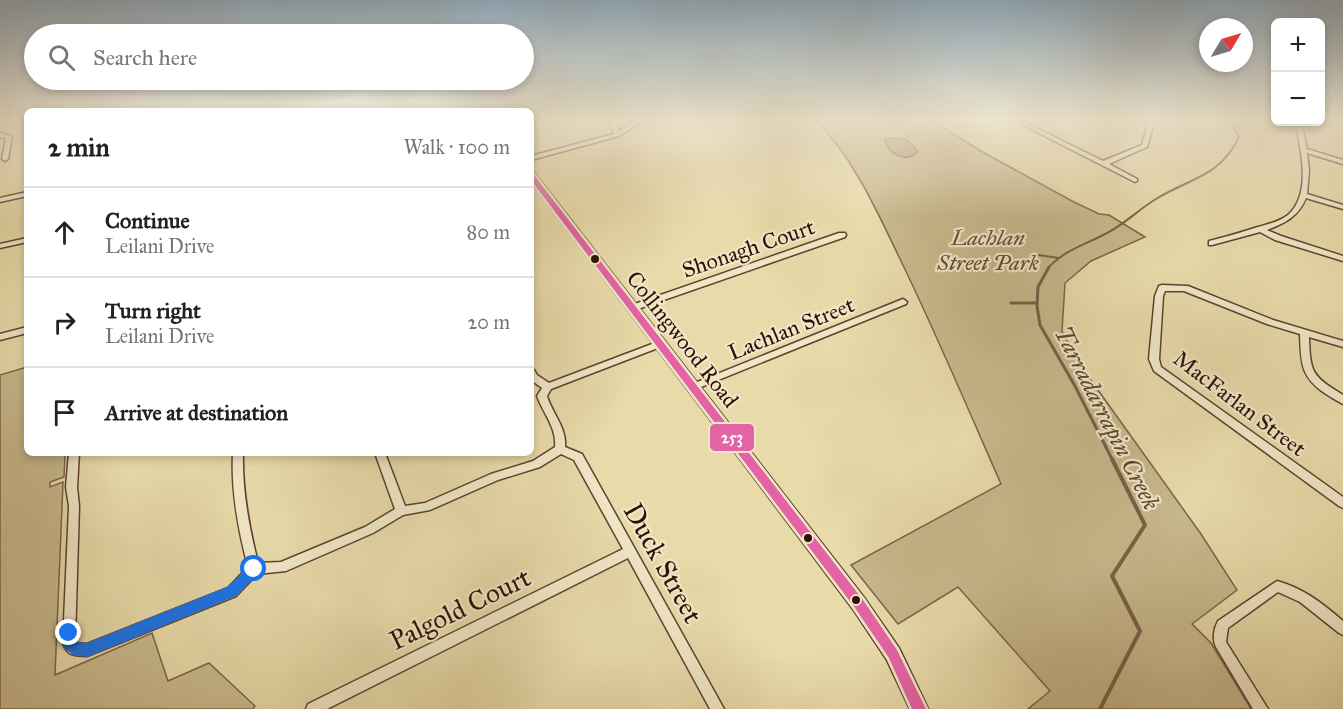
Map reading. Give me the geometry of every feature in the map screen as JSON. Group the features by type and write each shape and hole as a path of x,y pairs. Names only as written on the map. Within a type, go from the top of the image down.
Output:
{"street":[{"path":"534,157 553,152"},
{"path":"1079,152 1135,180"},
{"path":"1103,164 1131,152"},
{"path":"1212,243 1260,229 1290,217 1305,196 1304,152"},
{"path":"1311,152 1343,162"},
{"name":"Collingwood Road","path":"534,179 884,638 902,670 919,709"},
{"path":"0,200 24,195"},
{"path":"1305,196 1343,207"},
{"path":"1260,229 1278,238 1343,260"},
{"name":"Shonagh Court","path":"632,308 842,234"},
{"path":"0,246 24,241"},
{"name":"MacFarlan Street","path":"1343,344 1304,334 1185,288 1162,288 1159,296 1154,359 1157,369 1343,502"},
{"name":"Lachlan Street","path":"693,387 903,302"},
{"path":"0,337 24,331"},
{"path":"1304,334 1306,369 1311,377 1343,400"},
{"path":"74,456 74,480 70,490 74,506 69,643 73,649 87,650 232,592 254,569 282,567 369,530 401,511 426,507 495,477 536,464 560,448 561,437 545,407 542,396 548,387 660,344"},
{"path":"534,377 548,387"},
{"name":"Duck Street","path":"560,448 578,457 628,552 717,709"},
{"path":"237,456 236,477 242,522 254,569"},
{"path":"381,456 401,511"},
{"name":"Palgold Court","path":"313,709 628,552"},
{"path":"1261,709 1220,643 1222,625 1277,586 1291,589 1308,600 1343,629"}],"green space":[{"name":"Lachlan Street Park","path":"842,152 983,152 1072,201 1099,214 1109,215 1145,237 1091,261 1065,283 1062,331 1078,362 1201,534 1237,590 1192,624 1211,643 1251,709 1028,709 1050,691 958,587 898,624 851,565 1001,484 926,315 873,203"},
{"path":"24,368 24,456 65,456 64,477 50,482 50,487 63,482 55,675 152,633 168,681 209,663 255,706 253,709 0,709 0,375"}],"shaded area":[{"path":"917,152 909,157 898,156 894,153"}],"waterway":[{"name":"Tarradarrapin Creek","path":"1049,267 1068,252 1114,229 1156,199 1213,169 1229,152"},
{"path":"1031,254 1059,258"},
{"name":"Tarradarrapin Creek","path":"1049,267 1038,287 1037,306 1040,325 1075,386 1113,461"},
{"path":"1011,303 1036,303"},
{"name":"Tarradarrapin Creek","path":"1100,709 1140,631 1112,576 1145,525 1113,461"}],"transit line":[{"name":"253","path":"534,179 859,604 893,654 919,709"}],"route":[{"path":"69,633 69,643 73,649 87,650 232,592 254,569"}]}
